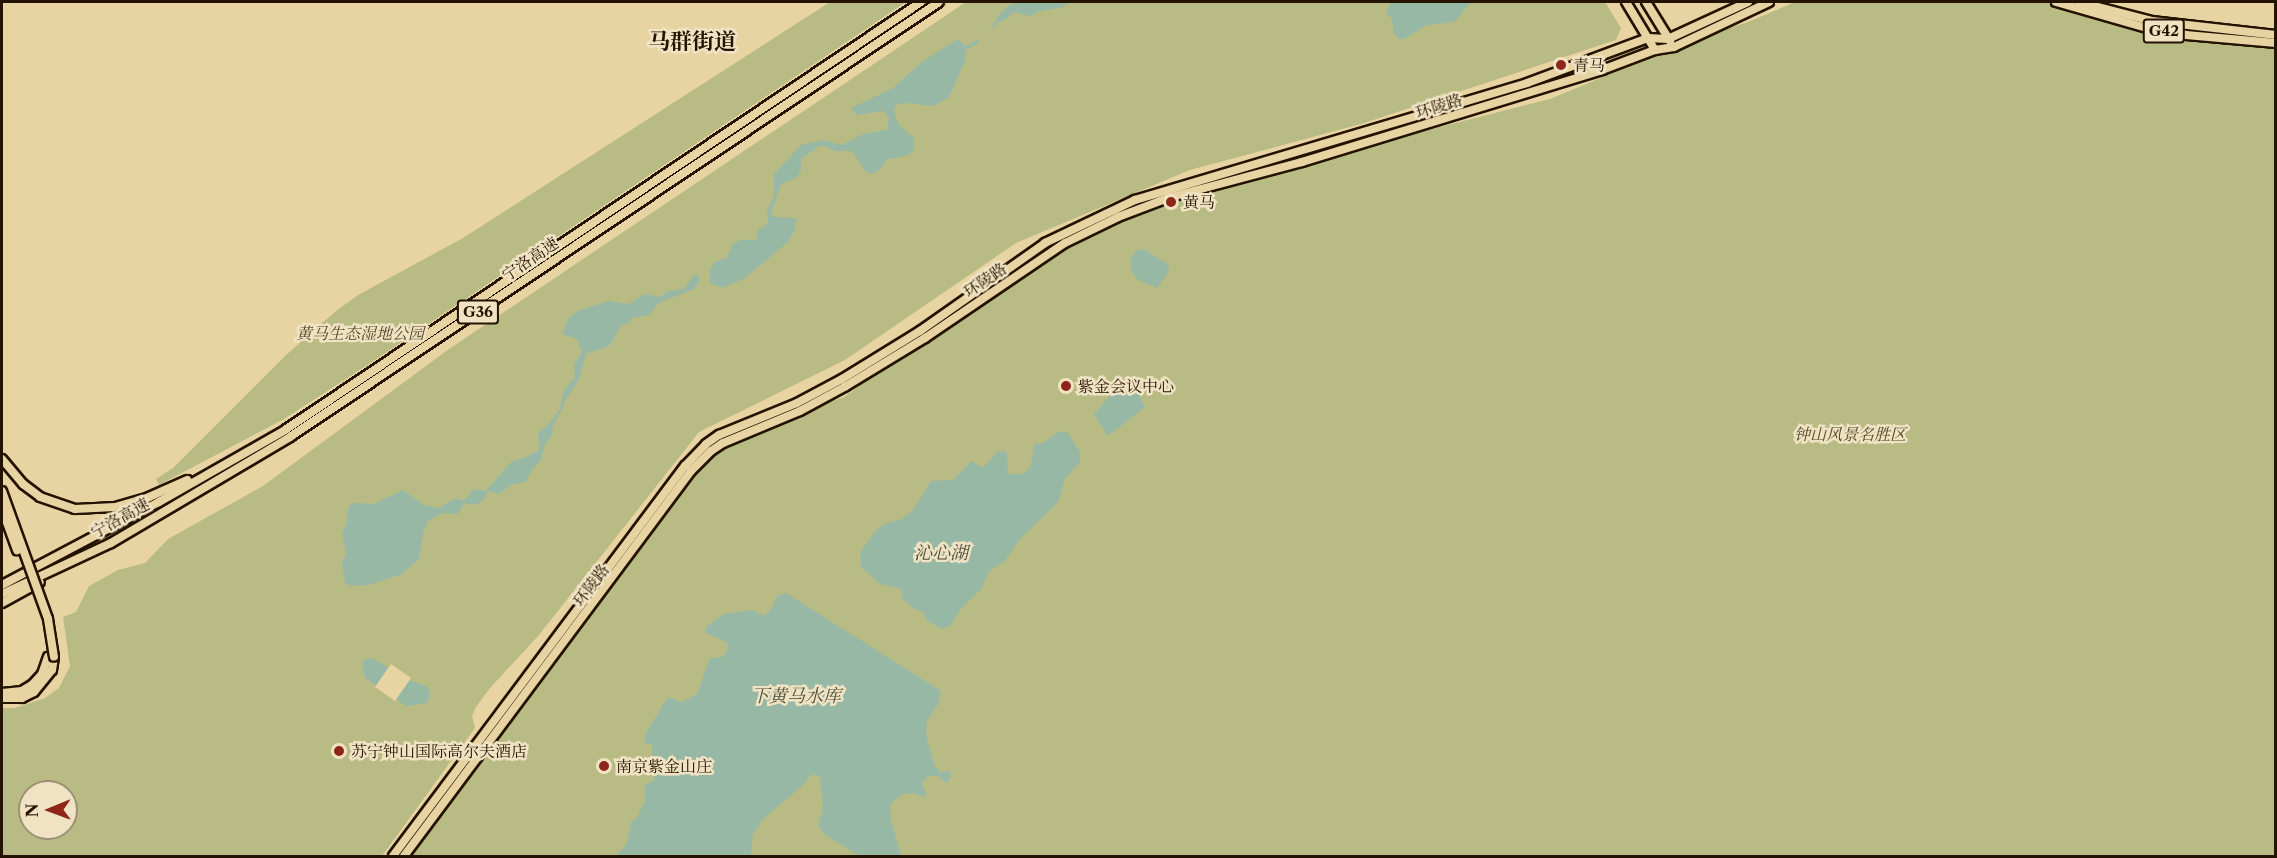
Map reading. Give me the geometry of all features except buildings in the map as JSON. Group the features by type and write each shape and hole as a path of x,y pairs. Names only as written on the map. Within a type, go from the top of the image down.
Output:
{"highway":[{"name":"宁洛高速","path":"2,585 159,502 281,431 372,373 921,2"},
{"name":"宁洛高速","path":"2,594 111,543 290,437 939,2"},
{"name":"G42","path":"2056,2 2150,29 2186,35 2276,43"},
{"name":"G42","path":"2079,2 2152,21 2276,35"},
{"path":"2,459 23,484 40,497 75,509 115,507 181,483 281,431"},
{"path":"2,491 48,619 52,670 34,692 22,698 2,698"},
{"path":"2,508 43,620 51,657 42,674 33,684 22,692 2,693"},
{"path":"2,603 111,543"}],"main road":[{"path":"1626,2 1655,50"},
{"path":"1646,2 1674,47"},
{"name":"环陵路","path":"393,856 684,466 706,444 719,435 797,403 842,378 920,331 1045,243 1135,200 1582,65 1648,38 1668,39 1748,2"},
{"name":"环陵路","path":"404,856 691,471 711,451 723,443 800,411 846,386 925,338 1065,243 1118,217 1171,197 1302,162 1592,74 1655,50 1674,47 1769,2"}],"green space":[{"name":"黄马生态湿地公园","path":"830,2 906,2 284,419 159,485 156,479 173,468 285,356 336,311 358,295 463,238"},
{"path":"966,2 1605,2 1621,28 1616,40 1361,124 1190,170 1016,243 845,360 699,432 539,635 490,688 472,716 475,728 382,856 2,856 2,708 15,708 45,698 59,688 70,666 63,617 76,612 89,586 118,570 145,563 168,539 263,486 449,349"},
{"name":"钟山风景名胜区","path":"1795,2 2084,2 2223,39 2275,45 2275,856 386,856 434,801 640,542 712,444 844,397 1071,230 1283,167 1550,99 1689,41 1748,22"}],"water":[{"path":"1018,2 1070,2 1061,8 1040,11 1030,16 1013,12 1007,19 998,22 990,32 998,16 1008,6"},
{"path":"1391,2 1471,2 1454,22 1427,25 1404,39 1399,39 1394,33 1392,19 1386,12"},
{"path":"958,39 965,46 977,40 980,42 966,50 965,61 949,97 933,106 908,103 896,105 894,110 898,124 914,138 914,150 908,155 886,160 873,174 866,172 852,151 835,151 821,145 801,159 801,171 796,178 781,184 771,214 773,217 796,218 795,229 789,241 745,278 723,288 710,283 710,270 714,262 727,258 732,245 736,242 743,239 756,241 758,230 768,223 767,211 774,196 774,174 801,145 823,140 842,145 863,134 887,130 889,119 884,111 856,115 851,108 893,88 922,62"},
{"path":"1137,250 1145,250 1168,264 1169,271 1157,288 1138,280 1132,272 1130,259"},
{"path":"695,274 700,280 694,289 659,303 649,315 632,318 629,323 622,325 609,346 586,354 578,381 553,427 552,436 545,444 541,460 531,471 526,482 511,485 499,494 488,491 483,501 474,505 464,503 458,514 443,513 428,521 423,533 419,559 402,574 369,585 351,586 345,583 342,564 346,553 342,533 347,523 348,508 352,503 374,504 403,490 424,505 438,508 454,499 465,500 474,489 486,491 512,461 539,450 538,433 548,425 560,409 564,390 575,378 574,364 582,352 577,339 562,334 569,318 578,311 608,301 629,304 644,294 660,297 667,291 684,289"},
{"path":"1125,381 1137,391 1145,407 1108,436 1094,414 1110,396 1122,390"},
{"name":"沁心湖","path":"1059,431 1068,433 1080,452 1080,462 1065,479 1058,502 1021,538 1004,562 989,571 982,588 962,608 950,626 942,629 927,621 923,612 913,608 903,599 901,589 880,584 861,567 860,553 876,530 884,524 902,519 913,510 931,481 953,480 972,461 983,468 998,451 1007,452 1008,474 1024,474 1031,466 1034,444 1043,443"},
{"name":"下黄马水库","path":"786,593 941,691 939,703 927,721 926,735 935,766 940,772 951,771 949,781 946,783 938,776 928,776 922,782 926,794 923,797 913,793 903,794 891,803 890,816 901,856 860,856 825,835 818,826 823,808 820,778 816,774 810,776 801,787 764,818 753,834 751,856 616,856 626,845 632,820 635,821 645,802 645,785 654,780 652,767 641,763 617,763 616,760 652,759 652,744 644,744 646,733 668,697 682,702 697,694 710,658 722,657 727,652 728,643 705,632 707,626 724,614 753,610 763,616 770,611 777,596"},
{"path":"372,658 409,680 428,687 430,695 427,703 406,706 365,678 362,664 364,660"}],"pier":[{"path":"391,664 411,678 395,701 375,687"}],"place":[{"name":"青马","path":"1561,65"},
{"name":"黄马","path":"1171,202"},
{"name":"紫金会议中心","path":"1066,386"},
{"name":"苏宁钟山国际高尔夫酒店","path":"339,751"},
{"name":"南京紫金山庄","path":"604,766"}],"district":[{"name":"马群街道","path":"692,42"}]}
